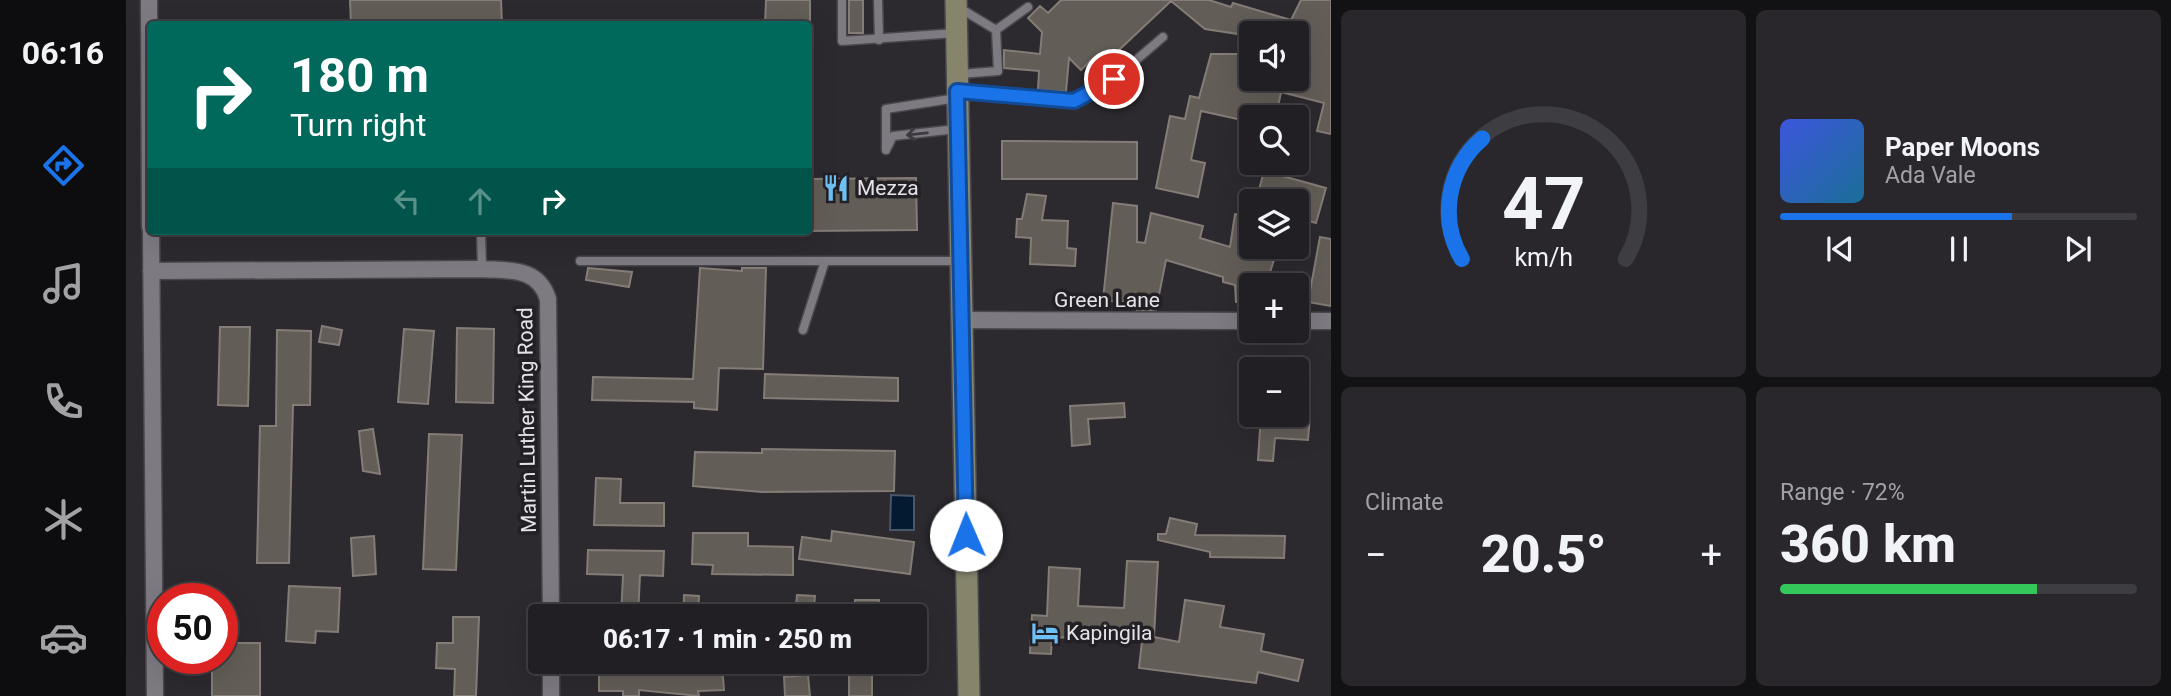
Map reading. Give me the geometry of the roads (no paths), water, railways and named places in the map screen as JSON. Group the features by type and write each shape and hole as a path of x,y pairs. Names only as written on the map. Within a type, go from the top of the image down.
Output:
{"main road":[{"path":"956,3 969,696"}],"street":[{"path":"149,0 149,21"},
{"path":"150,235 155,696"},
{"name":"Martin Luther King Road","path":"151,271 482,269 525,272 544,287 548,299 551,604"},
{"name":"Green Lane","path":"963,320 1239,321"},
{"path":"1309,321 1331,321"},
{"path":"551,674 551,696"}],"lane":[{"path":"842,0 842,41 956,33"},
{"path":"878,0 879,40"},
{"path":"956,3 996,30"},
{"path":"996,30 1028,7"},
{"path":"957,129 893,136 886,150 886,109 956,88 998,71 996,30"},
{"path":"956,88 1074,101 1114,79 1163,37"},
{"path":"481,235 482,269"},
{"path":"580,261 959,261"},
{"path":"803,330 825,261"}],"water":[{"path":"891,495 914,496 914,530 890,530"}],"place":[{"name":"Mezza","path":"836,188"},
{"name":"Kapingila","path":"1045,633"}]}
